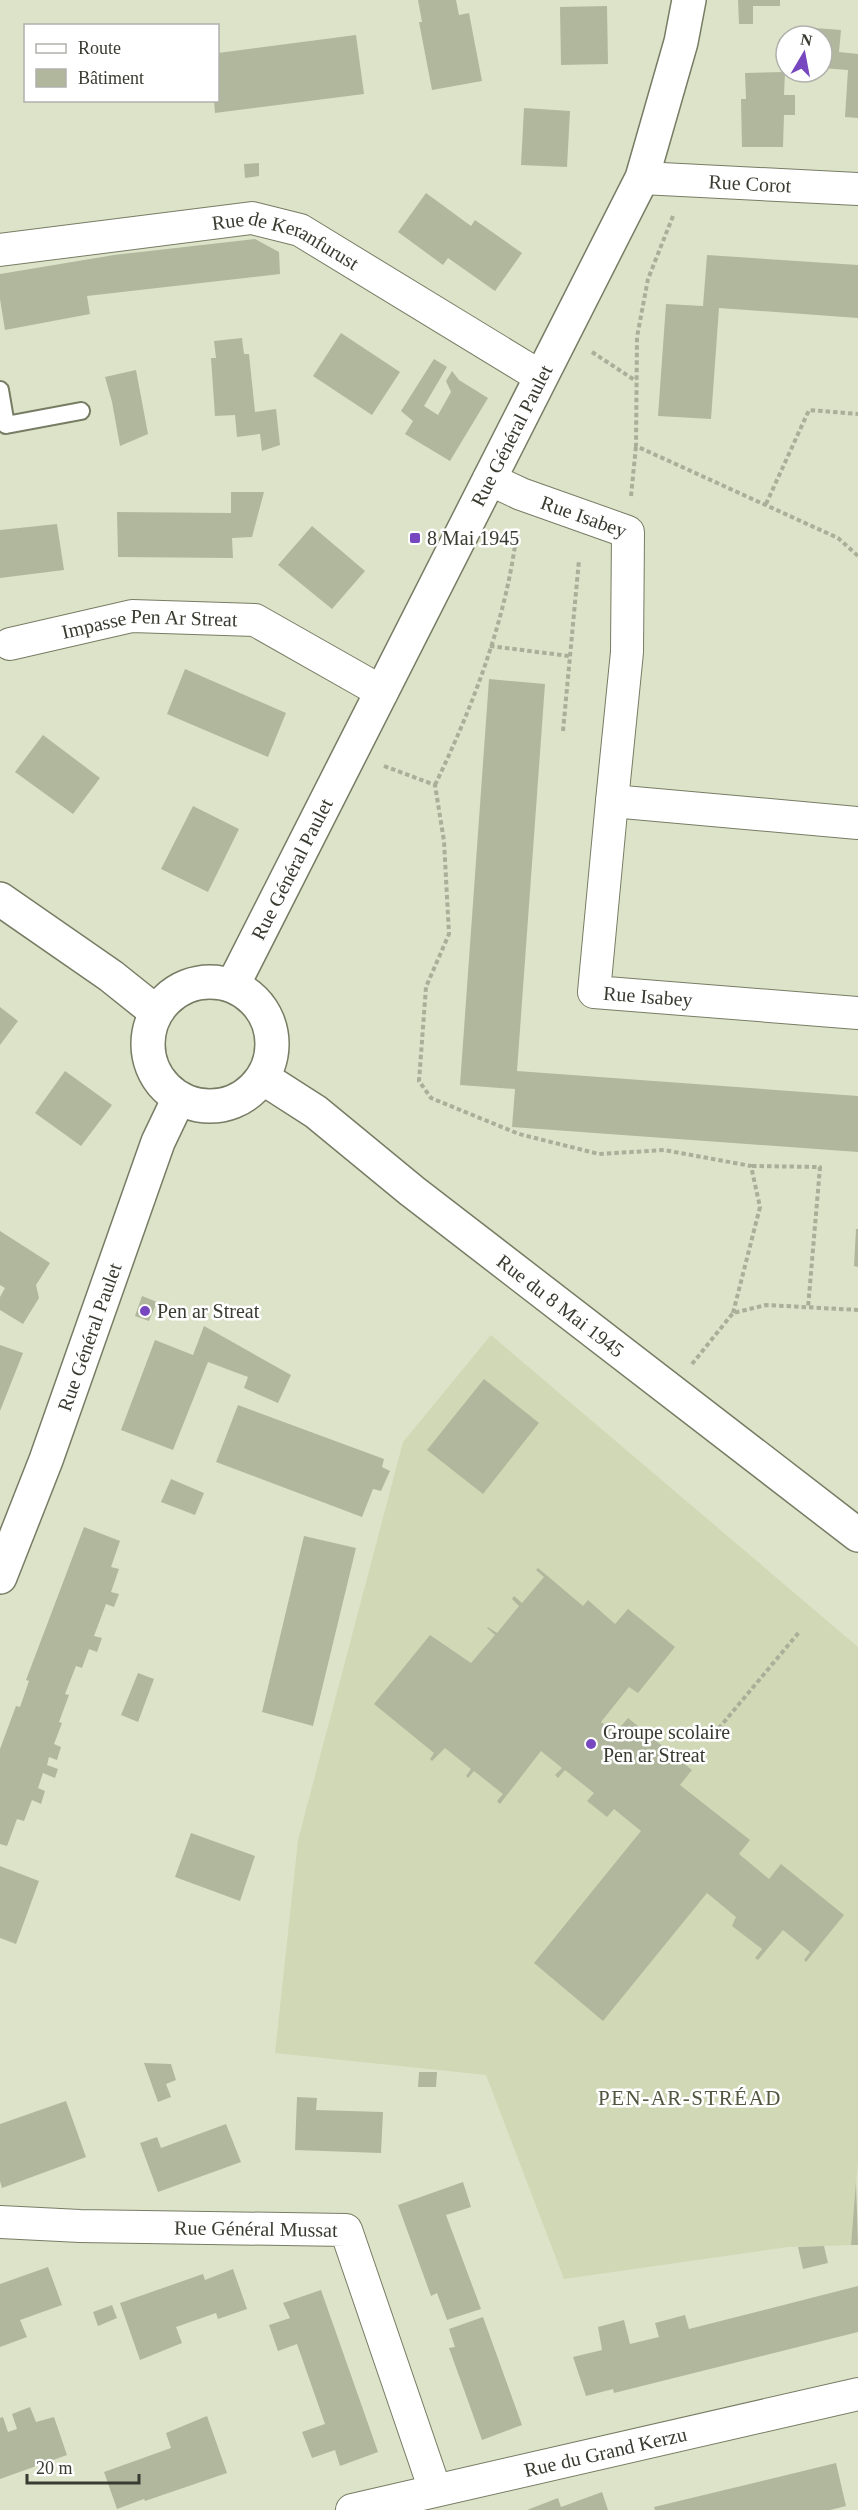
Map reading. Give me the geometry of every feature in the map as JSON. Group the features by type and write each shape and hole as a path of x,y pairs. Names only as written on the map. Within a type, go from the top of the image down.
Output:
{"street":[{"name":"Rue Général Paulet","path":"233,985 642,178 681,42 689,0"},
{"name":"Rue Corot","path":"642,178 858,189"},
{"name":"Rue de Keranfurust","path":"0,250 252,218 300,230 541,378"},
{"name":"Rue Isabey","path":"489,479 521,494 628,532 627,652 594,992 858,1013"},
{"name":"Impasse Pen Ar Streat","path":"10,644 132,616 255,620 382,692"},
{"path":"612,801 858,823"},
{"path":"0,898 111,976 156,1012"},
{"path":"211,981 233,985 256,1001 270,1024 273,1052 263,1078 246,1095 225,1105 201,1106 179,1098 161,1082 150,1060 148,1036 156,1012 170,996 190,985 211,981"},
{"name":"Rue du 8 Mai 1945","path":"263,1078 316,1112 421,1198 671,1390 854,1523"},
{"name":"Rue Général Paulet","path":"0,1576 9,1523 46,1460 158,1142 179,1098"},
{"name":"Rue Général Mussat","path":"0,2222 80,2226 346,2230 435,2490"},
{"name":"Rue du Grand Kerzu","path":"352,2510 858,2394"}],"lane":[{"path":"0,390 6,425 81,411"}],"path":[{"path":"628,532 636,446 637,337 648,279 687,181"},
{"path":"563,332 637,382"},
{"path":"766,504 809,410 858,414"},
{"path":"636,446 838,538 858,556"},
{"path":"521,494 513,560 490,646 462,728 435,785 444,841 449,934 426,987 419,1081 431,1098 458,1111 519,1134 599,1154 664,1150 752,1166 820,1167 808,1308"},
{"path":"563,731 579,560"},
{"path":"490,646 569,656"},
{"path":"350,754 435,785"},
{"path":"671,1390 733,1313 760,1207 752,1166"},
{"path":"733,1313 766,1305 858,1310"},
{"path":"709,1740 800,1631"}],"shaded area":[{"name":"Groupe scolaire Pen ar Streat","path":"491,1335 858,1647 858,2161 851,2245 788,2247 564,2279 486,2075 275,2053 298,1840 403,1442"}],"building":[{"path":"418,0 456,0 459,15 469,13 482,81 432,90 419,22 422,22"},
{"path":"738,0 780,0 780,6 753,6 753,24 739,24"},
{"path":"607,6 608,64 561,65 560,7"},
{"path":"834,29 841,30 839,52 858,54 858,118 845,117 848,70 834,69"},
{"path":"356,35 364,94 215,113 214,102 219,102 219,53"},
{"path":"774,72 774,84 784,84 784,95 795,95 795,115 784,115 783,147 742,147 741,99 746,99 745,73"},
{"path":"524,108 570,111 567,167 521,165"},
{"path":"259,163 259,176 245,178 244,164"},
{"path":"426,193 471,226 475,220 522,253 495,291 448,258 443,265 398,232"},
{"path":"255,239 279,252 280,274 87,296 90,314 5,330 0,299 0,274 114,255"},
{"path":"707,255 858,265 858,318 719,308 711,419 658,416 666,304 703,306"},
{"path":"341,333 400,372 372,415 313,376"},
{"path":"242,338 244,354 249,354 255,412 276,409 280,445 262,451 260,434 237,437 235,415 215,416 211,358 216,358 214,341"},
{"path":"434,359 447,367 424,406 438,415 451,392 446,381 452,371 459,380 488,398 450,461 405,434 413,421 401,411"},
{"path":"136,370 148,434 120,446 105,377"},
{"path":"231,492 264,492 252,537 232,538 233,558 118,557 117,512 231,513"},
{"path":"57,524 64,570 0,578 0,530"},
{"path":"312,526 365,571 332,609 278,565"},
{"path":"185,669 286,713 268,757 167,714"},
{"path":"489,679 545,684 517,1071 858,1096 858,1152 512,1127 515,1089 460,1085"},
{"path":"43,735 100,778 73,814 15,772"},
{"path":"193,806 239,829 208,892 161,869"},
{"path":"0,1007 18,1021 0,1045"},
{"path":"65,1071 112,1105 81,1146 35,1113"},
{"path":"856,1229 858,1229 858,1267 854,1266"},
{"path":"0,1231 50,1263 36,1285 39,1298 23,1324 0,1310 0,1297 5,1288 0,1285"},
{"name":"Pen ar Streat","path":"142,1296 157,1302 149,1321 135,1316"},
{"path":"204,1326 291,1375 278,1403 244,1388 248,1377 208,1362 173,1450 121,1430 155,1340 193,1355"},
{"path":"0,1345 23,1353 0,1411"},
{"path":"484,1379 539,1423 483,1494 427,1450"},
{"path":"238,1405 384,1459 382,1467 390,1471 381,1491 373,1489 362,1517 216,1462"},
{"path":"171,1479 204,1493 195,1515 161,1502"},
{"path":"84,1527 120,1541 111,1567 119,1569 111,1592 119,1594 114,1607 106,1604 94,1636 102,1638 97,1652 89,1649 82,1668 76,1666 65,1694 69,1695 54,1744 61,1747 57,1760 49,1757 47,1765 58,1769 55,1778 43,1773 38,1788 45,1791 41,1804 32,1800 24,1821 17,1819 7,1846 0,1844 0,1749 16,1706 20,1707 29,1681 26,1680"},
{"path":"304,1536 356,1548 313,1726 262,1712"},
{"path":"538,1568 583,1606 588,1600 615,1624 628,1609 675,1647 638,1693 629,1687 601,1722 615,1733 628,1718 692,1770 680,1785 750,1840 739,1854 769,1879 781,1864 844,1915 806,1962 804,1960 810,1952 783,1930 758,1960 755,1958 762,1949 732,1926 736,1917 707,1893 603,2021 534,1963 641,1831 614,1809 607,1817 587,1801 594,1793 565,1770 558,1778 555,1775 562,1768 541,1751 500,1804 497,1801 503,1794 474,1771 468,1778 466,1776 471,1769 445,1748 432,1761 430,1759 434,1753 374,1704 430,1635 471,1663 495,1635 487,1628 497,1633 519,1606 512,1599 514,1596 522,1603 544,1577 536,1570"},
{"path":"138,1673 154,1679 138,1722 121,1715"},
{"path":"191,1833 255,1856 240,1901 175,1877"},
{"path":"0,1866 39,1881 16,1944 0,1938"},
{"path":"144,2063 171,2064 176,2080 166,2084 171,2097 158,2102"},
{"path":"419,2072 437,2072 436,2087 418,2087"},
{"path":"297,2097 317,2098 316,2110 383,2112 381,2153 295,2150"},
{"path":"66,2101 86,2157 2,2188 0,2124"},
{"path":"226,2124 241,2162 158,2192 140,2143 157,2137 161,2148"},
{"path":"856,2181 858,2245 851,2245"},
{"path":"463,2182 471,2207 446,2215 481,2309 447,2320 437,2293 431,2296 398,2205"},
{"path":"824,2246 828,2263 803,2269 798,2247"},
{"path":"48,2267 62,2305 20,2320 27,2337 0,2347 0,2284"},
{"path":"233,2269 247,2309 218,2319 216,2313 176,2327 182,2343 140,2360 120,2303 203,2274 205,2280"},
{"path":"858,2286 858,2332 614,2393 613,2389 586,2396 573,2357 602,2350 598,2327 624,2320 630,2344 659,2337 655,2323 685,2315 689,2329"},
{"path":"321,2290 378,2452 340,2466 335,2450 312,2458 302,2432 325,2424 297,2344 278,2351 269,2325 290,2318 283,2303"},
{"path":"112,2305 117,2318 98,2326 93,2312"},
{"path":"483,2317 522,2425 482,2440 449,2348 455,2347 449,2329"},
{"path":"30,2407 36,2422 54,2417 67,2455 0,2479 0,2418 3,2417 8,2432 17,2429 12,2414"},
{"path":"207,2416 227,2473 117,2509 104,2472 171,2448 166,2433"},
{"path":"836,2463 846,2506 830,2510 655,2510 654,2507"},
{"path":"602,2492 608,2510 527,2510 558,2498 561,2507"}],"place":[{"name":"8 Mai 1945","path":"415,538"},
{"name":"Pen ar Streat","path":"145,1311"},
{"name":"Groupe scolaire Pen ar Streat","path":"591,1744"}],"district":[{"name":"PEN-AR-STRÉAD","path":"690,2098"}]}
